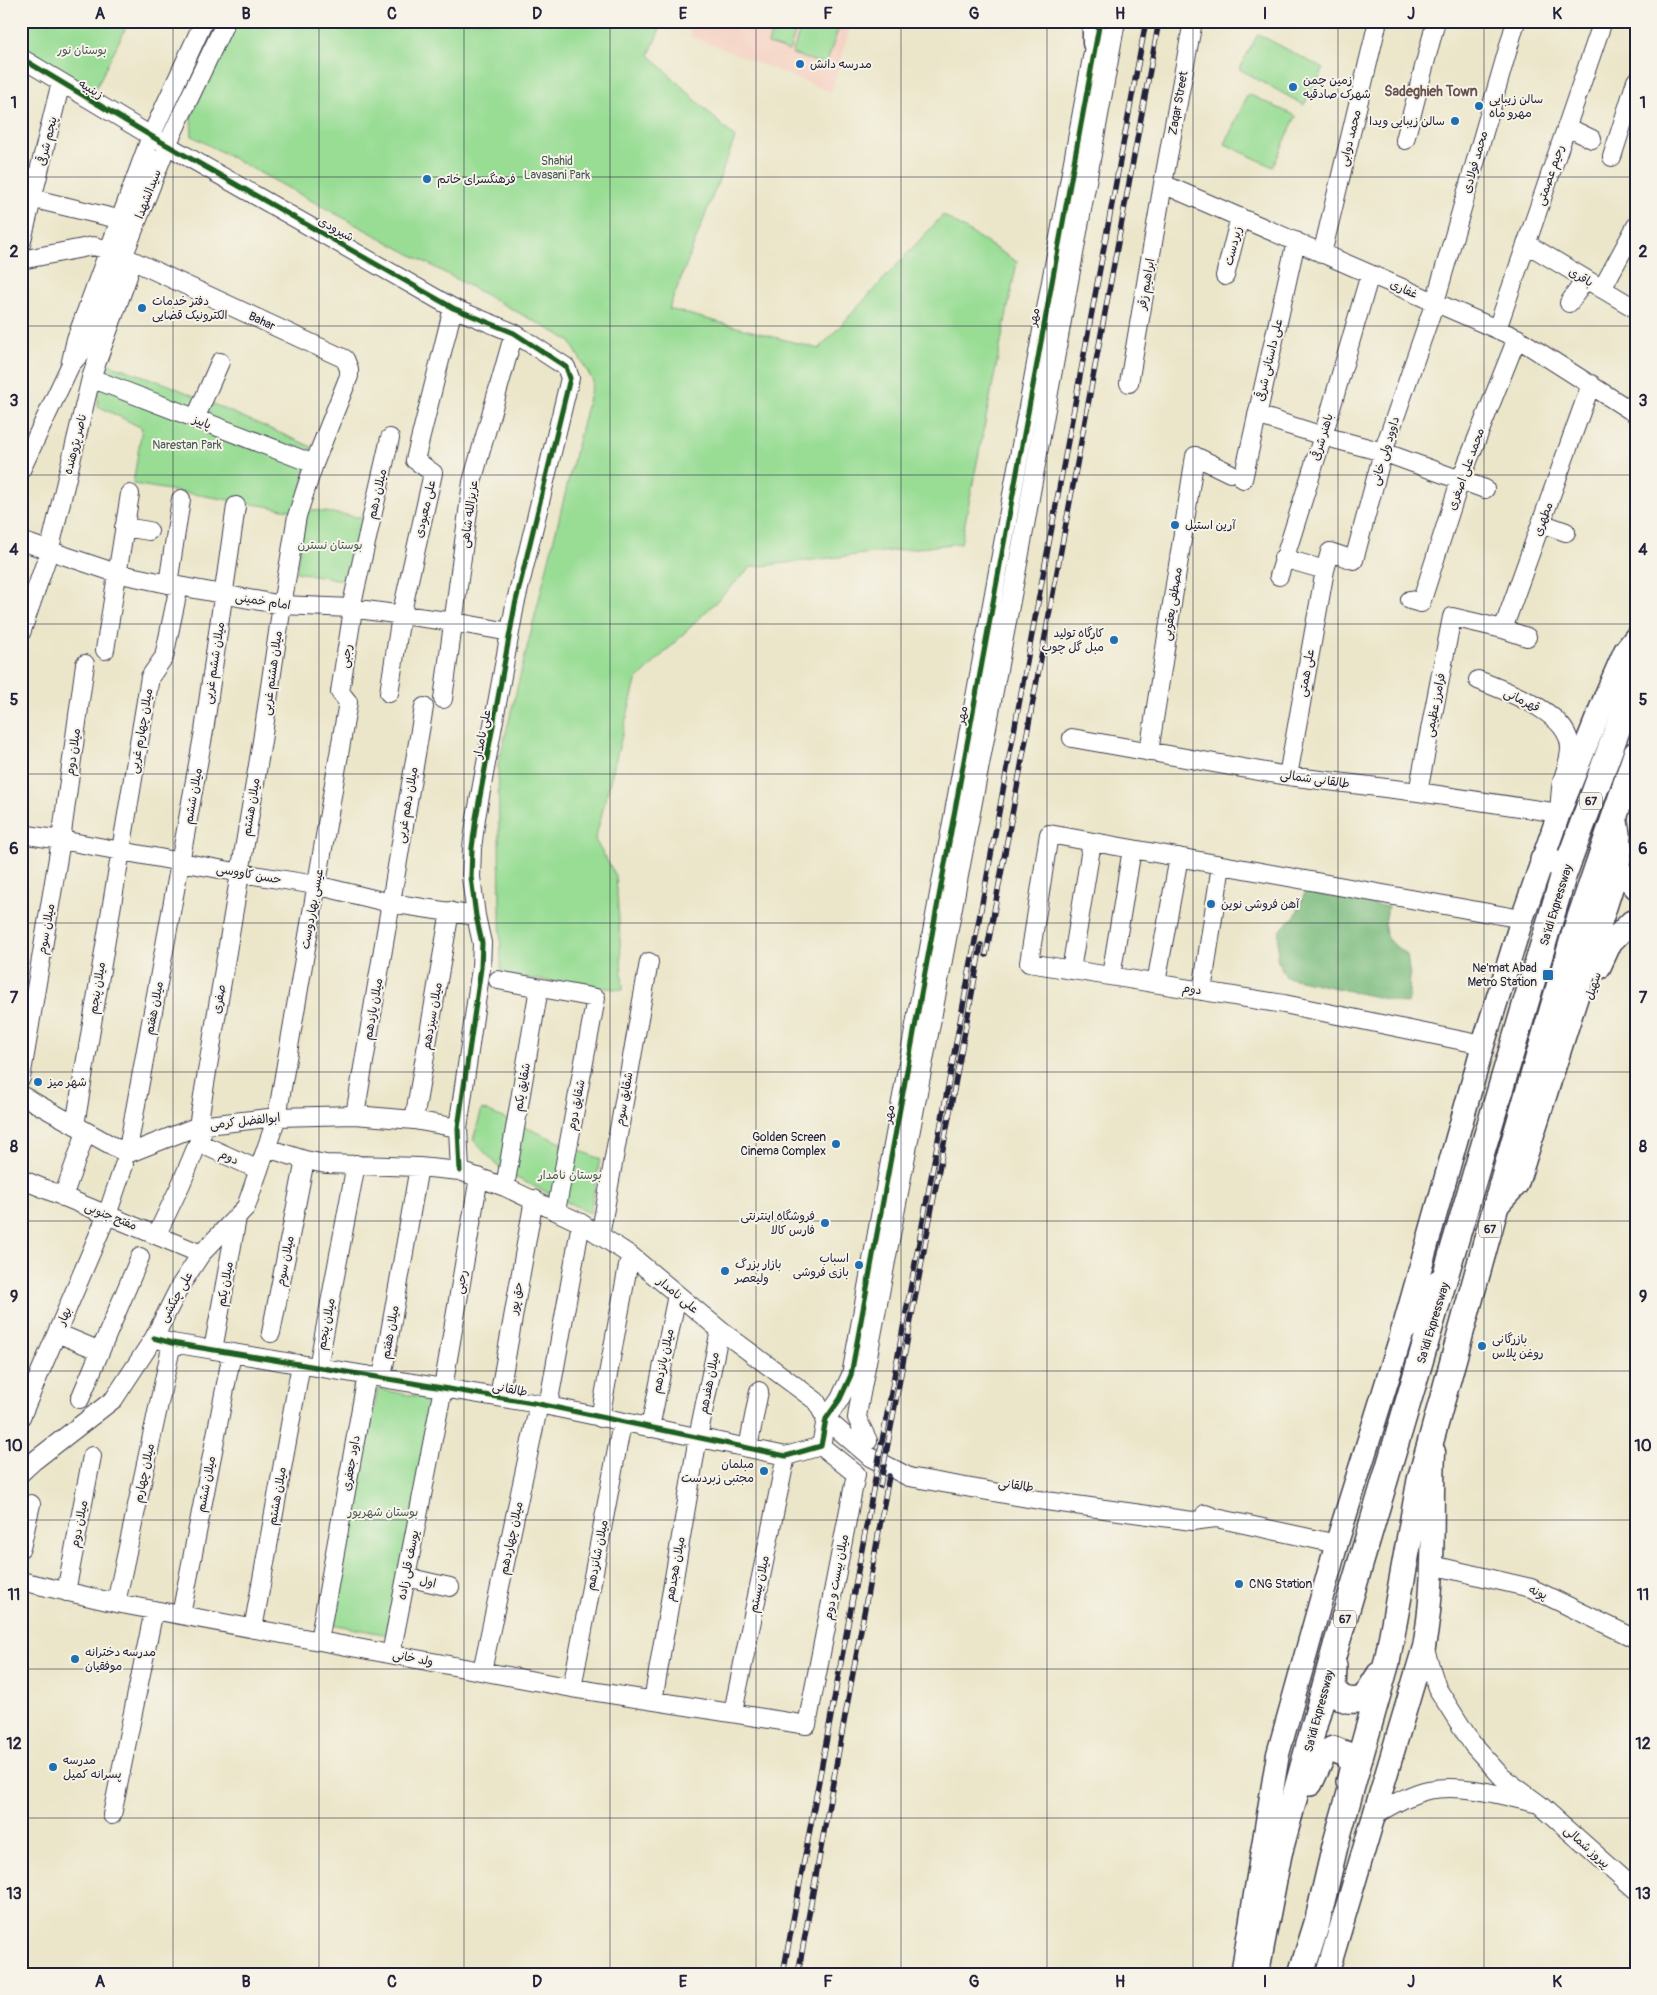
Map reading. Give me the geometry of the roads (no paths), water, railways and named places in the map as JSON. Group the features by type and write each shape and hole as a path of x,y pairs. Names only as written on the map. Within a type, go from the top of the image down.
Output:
{"highway":[{"name":"Sa'idi Expressway","path":"1256,1974 1279,1854 1334,1653 1568,866 1636,679"},
{"name":"67","path":"1302,1974 1317,1923 1335,1846 1387,1662 1420,1480 1575,932 1636,754"},
{"path":"1543,860 1568,866"},
{"path":"1403,1330 1449,1268"},
{"path":"1334,1653 1334,1689 1341,1698 1352,1701 1364,1699 1387,1662"},
{"path":"1279,1854 1322,1755 1333,1749 1348,1756 1352,1766 1335,1846"}],"main road":[{"path":"1242,1974 1278,1754 1337,1544 1403,1330 1483,1045 1522,919 1559,813 1625,651 1636,637"},
{"path":"1496,1207 1517,1184 1557,1055 1598,935 1618,868 1621,849 1615,812"},
{"path":"1618,868 1636,888"},
{"name":"سهیل","path":"1557,1055 1579,1031 1603,958 1611,942 1631,922 1636,922"},
{"path":"1326,1974 1376,1814 1424,1647 1429,1622 1432,1565 1434,1429"}],"street":[{"name":"سیدالشهدا","path":"117,253 122,220 151,136 204,21"},
{"name":"سیدالشهدا","path":"21,470 70,366 76,339 226,21"},
{"name":"مهر","path":"955,850 1094,32 1100,21"},
{"name":"مهر","path":"833,1409 851,1375 893,1183 955,850 1116,21"},
{"name":"Zaqar Street","path":"1163,184 1193,21"},
{"name":"محمد دوابی","path":"1322,254 1378,21"},
{"path":"1405,140 1436,21"},
{"name":"محمد فولادی","path":"1434,302 1516,21"},
{"name":"رحیم عصمتی","path":"1497,329 1603,21"},
{"name":"زینبیه","path":"21,58 151,136"},
{"path":"1612,157 1636,81"},
{"name":"پنجم شرقی","path":"21,244 27,197 61,82"},
{"path":"1567,127 1592,140"},
{"name":"شیرودی","path":"151,136 453,308 514,333"},
{"name":"غفاری","path":"1163,184 1517,338 1636,414"},
{"name":"ابراهیم زقر","path":"1129,383 1163,184"},
{"path":"27,197 122,220"},
{"name":"زبردست","path":"1225,276 1240,216"},
{"path":"1602,289 1636,226"},
{"name":"علی داستانی شرقی","path":"1195,456 1236,476 1257,415 1296,241"},
{"name":"باقری","path":"1526,244 1636,309"},
{"name":"Bahar","path":"21,260 92,246 117,253 345,359"},
{"name":"ناصر پژوهنده","path":"21,633 49,552 91,378 128,276 117,253"},
{"name":"باهنر شرقی","path":"1279,576 1283,558 1323,436 1370,274"},
{"path":"1570,302 1585,280"},
{"name":"داوود ولی خانی","path":"1325,570 1330,552 1354,560 1383,452 1434,302"},
{"name":"علی معبودی","path":"389,692 401,616 433,473 415,460 453,308"},
{"name":"عزیزالله شاهی","path":"443,699 472,482 514,333"},
{"name":"علی نامدار","path":"460,1171 458,1128 481,968 482,943 471,877 472,848 510,632 570,378 566,367 514,333"},
{"name":"محمد علی اصغری","path":"1416,601 1460,481 1517,338"},
{"name":"میلان هشتم غربی","path":"262,741 297,516 314,464 349,376 349,369 345,359"},
{"path":"194,419 220,362"},
{"name":"پاییز","path":"91,378 314,464"},
{"name":"مطهری","path":"1503,629 1591,384"},
{"path":"60,388 87,396"},
{"path":"1257,415 1323,436 1383,452 1485,489"},
{"name":"میلان دهم","path":"351,608 390,438"},
{"name":"مصطفی یعقوبی","path":"1149,752 1195,456"},
{"path":"105,650 130,494"},
{"name":"میلان چهارم غربی","path":"120,850 150,677 164,657 181,499"},
{"name":"میلان ششم غربی","path":"204,731 236,506"},
{"path":"1541,523 1566,532"},
{"path":"124,527 149,531"},
{"name":"امام خمینی","path":"21,541 116,574 224,595 282,605 351,608 454,622 510,632"},
{"path":"1283,558 1325,570"},
{"name":"علی همتی","path":"1288,776 1325,570"},
{"name":"رجبی","path":"348,702 340,692 352,616 351,608"},
{"name":"فرامرز عظیمی","path":"1418,792 1452,617 1503,629"},
{"path":"1503,629 1528,637"},
{"name":"میلان دوم","path":"61,840 85,664"},
{"name":"قهرمانی","path":"1478,680 1534,704 1552,717 1565,731 1570,747 1562,784 1559,813"},
{"name":"عیسی بهاردوست","path":"267,1148 277,1117 348,702"},
{"name":"میلان دهم غربی","path":"390,903 424,707"},
{"name":"میلان ششم","path":"182,861 204,731"},
{"name":"طالقانی شمالی","path":"1072,738 1288,776 1418,792 1559,813"},
{"name":"میلان هشتم","path":"240,873 262,741"},
{"name":"حسن کاووسی","path":"21,834 316,885 390,903 476,916"},
{"name":"دوم","path":"1092,842 1049,834 1028,963 1284,1004 1483,1045"},
{"name":"میلان سوم","path":"21,1078 61,840"},
{"path":"1071,970 1092,842 1522,919"},
{"path":"1111,976 1132,849"},
{"name":"میلان پنجم","path":"63,1197 80,1129 120,850"},
{"path":"1156,983 1179,858"},
{"name":"میلان هفتم","path":"107,1215 126,1160 182,861"},
{"path":"1202,991 1221,865"},
{"name":"صفری","path":"156,1234 181,1184 201,1131 240,873"},
{"name":"میلان یازدهم","path":"355,1115 390,903"},
{"name":"میلان سیزدهم","path":"414,1120 450,911"},
{"name":"شقایق سوم","path":"600,1236 649,962"},
{"path":"498,980 539,988"},
{"name":"شقایق دوم","path":"539,988 596,998 556,1211"},
{"name":"شقایق یکم","path":"505,1187 539,988"},
{"path":"21,1095 80,1129 126,1160"},
{"name":"ابوالفضل کرمی","path":"126,1160 201,1131 277,1117 355,1115 414,1120 458,1128"},
{"name":"دوم","path":"201,1131 259,1170"},
{"name":"علی نامدار","path":"267,1148 305,1160 326,1164 419,1167 460,1171 505,1187 534,1200 581,1223 630,1256 720,1330 816,1401"},
{"name":"علی چنکشی","path":"21,1473 114,1399 154,1338 180,1286 201,1254 246,1207 267,1148"},
{"name":"میلان سوم","path":"271,1333 305,1160"},
{"name":"میلان پنجم","path":"309,1365 356,1164"},
{"name":"میلان هفتم","path":"374,1376 419,1167"},
{"name":"رحبی","path":"443,1388 479,1177"},
{"name":"مفتح جنوبی","path":"21,1179 201,1254"},
{"name":"مهر","path":"869,1449 857,1418 893,1183"},
{"name":"حق پور","path":"499,1397 534,1200"},
{"name":"بهار","path":"21,1417 107,1215"},
{"name":"میلان یکم","path":"213,1350 237,1218"},
{"path":"544,1405 581,1223"},
{"path":"600,1418 630,1256"},
{"path":"80,1399 140,1257"},
{"name":"میلان پانزدهم","path":"650,1428 677,1294"},
{"name":"میلان هفدهم","path":"698,1437 720,1330"},
{"path":"57,1333 100,1351"},
{"name":"طالقانی","path":"154,1338 172,1343 544,1405 622,1423 786,1456 821,1446"},
{"name":"میلان چهارم","path":"116,1603 172,1343"},
{"name":"میلان ششم","path":"181,1615 232,1353"},
{"name":"میلان هشتم","path":"254,1629 309,1365"},
{"name":"داود جعفری","path":"319,1641 374,1376"},
{"name":"یوسف قلی زاده","path":"391,1654 443,1388"},
{"path":"748,1448 759,1391"},
{"name":"طالقانی","path":"816,1401 833,1409 869,1449 910,1477 1039,1500 1192,1521 1216,1518"},
{"path":"821,1446 833,1409 840,1406 846,1412 855,1409 859,1404"},
{"name":"میلان چهاردهم","path":"482,1671 544,1405"},
{"name":"میلان شانزدهم","path":"572,1688 622,1423"},
{"name":"میلان هجدهم","path":"652,1701 698,1437"},
{"name":"میلان بیست و دوم","path":"806,1725 856,1474 821,1446"},
{"name":"طالقانی","path":"869,1449 874,1448 912,1468 945,1475 1194,1509 1216,1518 1337,1544"},
{"name":"میلان دوم","path":"66,1592 92,1456"},
{"name":"میلان بیستم","path":"733,1712 786,1456"},
{"path":"21,1548 31,1504"},
{"name":"پونه","path":"1432,1565 1531,1588 1636,1639"},
{"name":"اول","path":"406,1577 450,1587"},
{"name":"ولد خانی","path":"21,1582 116,1603 572,1688 806,1725"},
{"path":"112,1815 154,1610"},
{"name":"پیروز شمالی","path":"1424,1647 1436,1688 1473,1745 1502,1777 1539,1804 1636,1890"},
{"path":"1376,1814 1402,1800 1428,1790 1476,1790 1539,1804"}],"railway":[{"path":"783,1974 1146,21"},
{"path":"986,955 1159,21"},
{"path":"880,1486 981,945"},
{"path":"798,1974 889,1476"}],"place":[{"name":"مدرسه دانش","path":"800,64"},
{"name":"زمین چمن شهرک صادقیه","path":"1293,87"},
{"name":"سالن زیبایی مهرو ماه","path":"1479,106"},
{"name":"سالن زیبایی ویدا","path":"1455,121"},
{"name":"فرهنگسرای خاتم","path":"427,179"},
{"name":"دفتر خدمات الکترونیک قضایی","path":"142,308"},
{"name":"آرین استیل","path":"1175,525"},
{"name":"کارگاه تولید مبل گل چوب","path":"1114,640"},
{"name":"آهن فروشی نوین","path":"1211,904"},
{"name":"Ne'mat Abad Metro Station","path":"1548,975"},
{"name":"شهر میز","path":"38,1082"},
{"name":"Golden Screen Cinema Complex","path":"836,1144"},
{"name":"فروشگاه اینترنتی فارس کالا","path":"825,1223"},
{"name":"اسباب بازی فروشی","path":"859,1265"},
{"name":"بازار بزرگ ولیعصر","path":"725,1271"},
{"name":"بازرگانی روغن پلاس","path":"1482,1346"},
{"name":"مبلمان مجتبی زبردست","path":"764,1471"},
{"name":"CNG Station","path":"1239,1584"},
{"name":"مدرسه دخترانه موفقیان","path":"75,1659"},
{"name":"مدرسه پسرانه کمیل","path":"53,1767"}],"district":[{"name":"Sadeghieh Town","path":"1431,91"}],"park label":[{"name":"بوستان نور","path":"82,50"},
{"name":"Shahid Lavasani Park","path":"557,168"},
{"name":"Narestan Park","path":"187,445"},
{"name":"بوستان نسترن","path":"330,545"},
{"name":"بوستان نامدار","path":"570,1175"},
{"name":"بوستان شهریور","path":"383,1512"}]}
